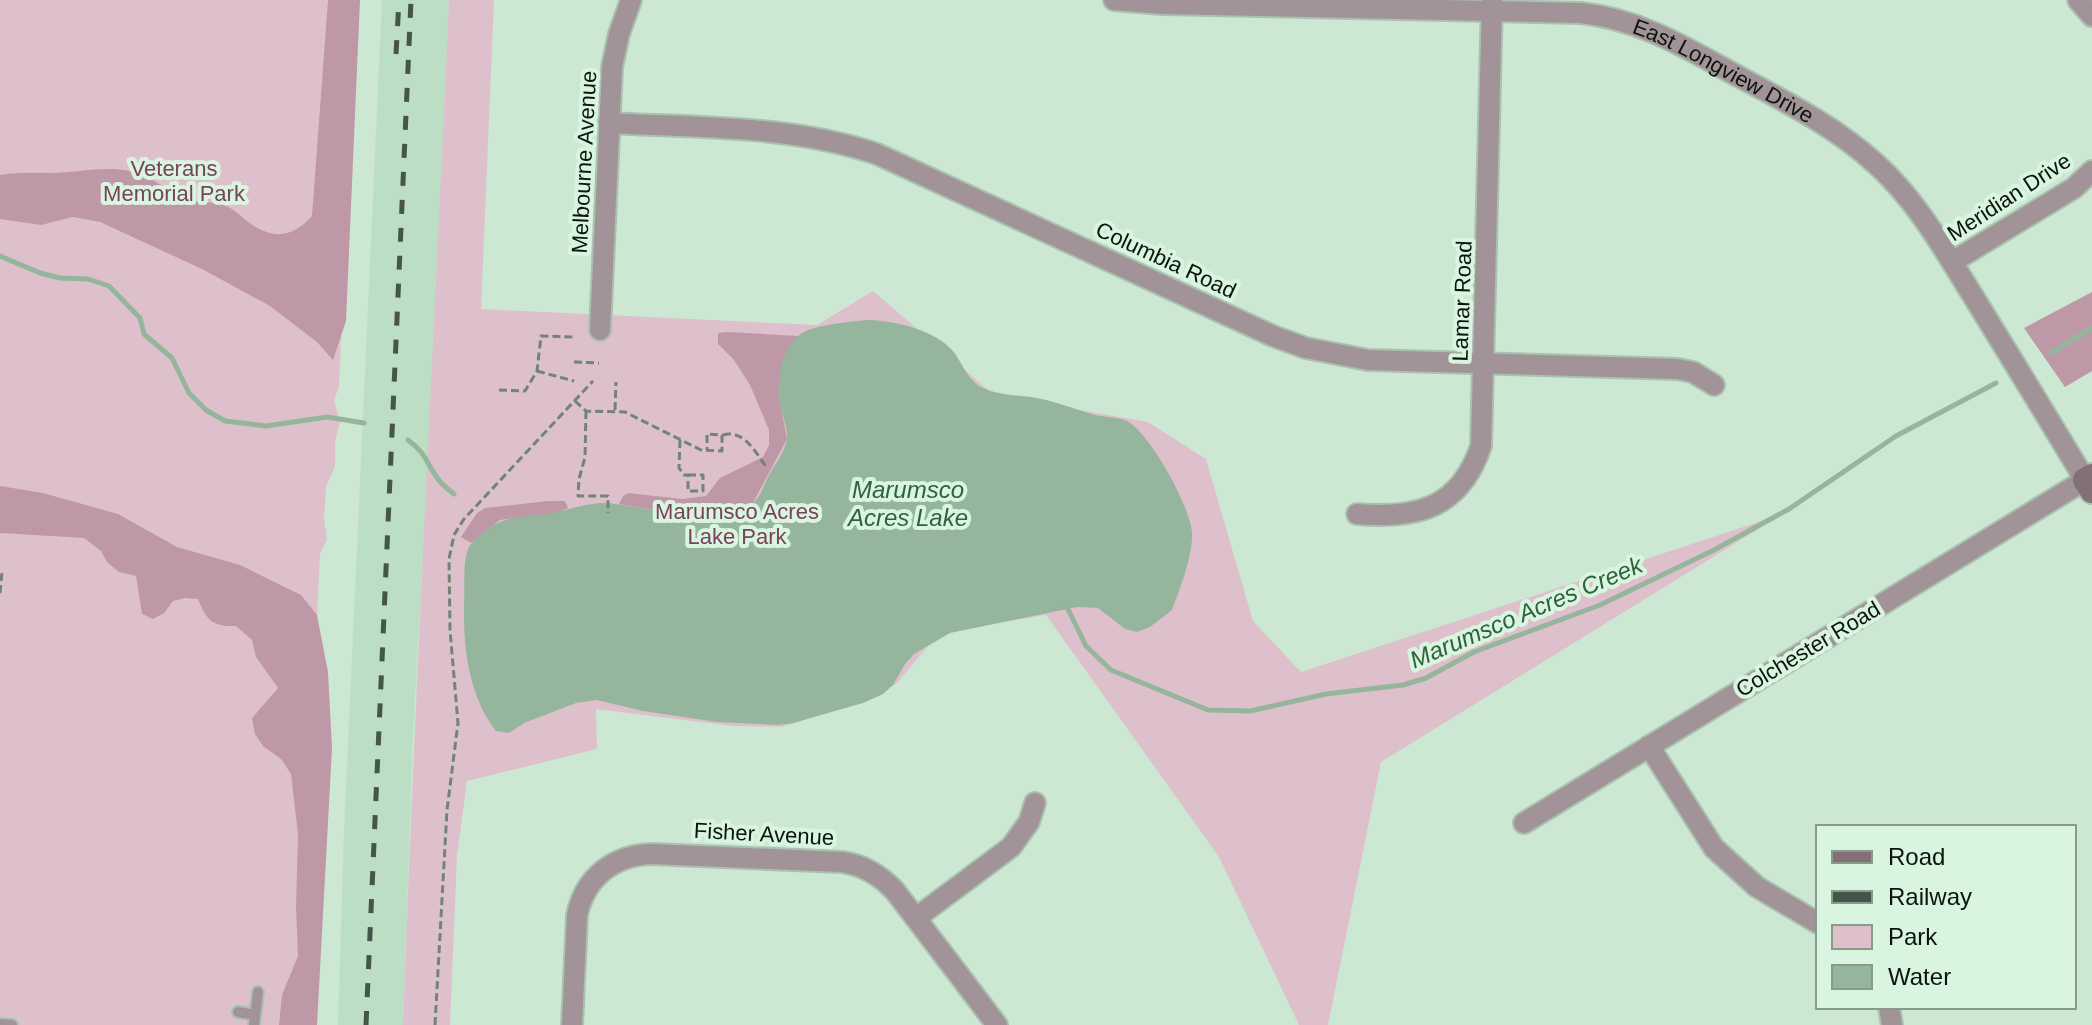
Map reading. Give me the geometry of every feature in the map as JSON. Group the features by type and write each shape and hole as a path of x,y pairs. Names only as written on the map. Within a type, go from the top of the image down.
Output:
{"street":[{"name":"Melbourne Avenue","path":"600,330 612,67 631,0"},
{"name":"East Longview Drive","path":"1114,0 1177,5 1492,5 1581,13 1633,23 1669,39 1813,117 1850,141 1903,191 1952,262 2090,482"},
{"path":"2078,0 2092,16"},
{"name":"Lamar Road","path":"1357,514 1386,516 1428,509 1454,493 1466,479 1481,446 1492,5"},
{"name":"Columbia Road","path":"609,123 779,131 843,142 877,154 1273,336 1306,348 1368,360 1677,369 1693,372 1714,385"},
{"name":"Meridian Drive","path":"1952,262 2074,188 2092,171"},
{"name":"Colchester Road","path":"1524,823 2090,482"},
{"path":"1649,746 1714,848 1757,887 1816,922"},
{"path":"916,918 1011,847 1029,822 1035,803"},
{"name":"Fisher Avenue","path":"572,1025 577,915 586,892 602,871 622,859 652,854 842,862 866,868 880,877 916,918 997,1025"}],"lane":[{"path":"238,1012 254,1020 258,992"},
{"path":"0,1024 12,1025"}],"path":[{"path":"499,390 525,391 537,371 541,336 575,337"},
{"path":"574,362 599,363"},
{"path":"537,371 574,381"},
{"path":"435,1025 447,810 458,723 450,610 452,543 464,519 593,381"},
{"path":"615,412 616,382"},
{"path":"575,401 586,411 625,412 707,450 722,451 722,435"},
{"path":"586,411 585,457 578,496 608,496 608,513"},
{"path":"707,450 707,434 731,433 745,439 767,468"},
{"path":"680,439 679,468 684,475 688,475 703,475 703,491 688,491 688,475"},
{"path":"0,593 2,572"}],"shaded area":[{"path":"328,0 360,0 346,321 333,360 317,342 270,306 202,269 100,222 73,217 41,225 0,219 0,175 111,169 144,175 186,198 228,207 266,232 282,234 297,229 312,216"},
{"path":"382,0 449,0 413,735 403,1025 338,1025 344,833"},
{"path":"2092,292 2092,371 2065,387 2024,328"},
{"path":"718,333 798,336 784,357 781,373 779,397 787,439 753,503 729,513 688,516 619,504 628,493 682,499 706,496 720,478 763,457 769,445 769,430 750,385 734,360 718,344"},
{"path":"0,486 43,493 118,514 177,547 240,565 301,595 317,615 328,672 332,748 317,1025 279,1025 282,995 298,956 298,834 291,774 281,759 263,746 255,734 252,718 278,688 256,657 252,640 236,626 211,621 198,599 173,601 164,613 153,619 142,614 136,576 119,572 107,562 101,551 84,538 0,533"},
{"path":"565,501 568,508 557,513 500,520 471,543 461,537 477,513 485,508"}],"green space":[{"name":"Veterans Memorial Park","path":"0,0 355,0 339,386 334,401 340,421 335,443 335,466 326,487 324,518 327,540 320,554 312,724 313,1025 0,1025"},
{"name":"Marumsco Acres Lake Park","path":"449,0 494,0 481,309 817,325 873,291 994,395 1148,422 1206,459 1253,621 1301,672 1783,514 1381,762 1328,1025 1299,1025 1219,857 1046,615 940,632 896,684 836,710 782,727 732,726 596,709 597,749 467,781 457,856 450,1025 403,1025"}],"water":[{"name":"Marumsco Acres Lake","path":"869,320 903,325 936,337 953,351 973,381 989,390 1047,400 1095,415 1125,420 1135,427 1167,471 1190,521 1190,551 1172,610 1150,627 1137,632 1125,629 1098,608 1077,607 950,633 914,654 883,694 863,703 793,723 717,722 643,711 597,700 576,703 524,723 509,733 496,731 479,703 467,654 465,568 472,542 506,520 598,503 703,516 739,511 758,498 786,444 779,389 780,370 791,344 810,330"}],"waterway":[{"name":"Marumsco Acres Creek","path":"0,256 40,273 60,278 88,279 109,286 140,318 144,334 172,358 189,393 206,410 225,421 266,426 327,417 364,423"},
{"name":"Marumsco Acres Creek","path":"2051,353 2092,328"},
{"name":"Marumsco Acres Creek","path":"1066,605 1086,646 1111,670 1208,710 1250,711 1326,694 1403,685 1426,678 1474,652 1600,605 1714,550 1789,509 1896,436 1996,383"},
{"name":"Marumsco Acres Creek","path":"408,440 454,494"}],"railway":[{"path":"396,54 399,0"},
{"path":"366,1025 411,0"}]}
